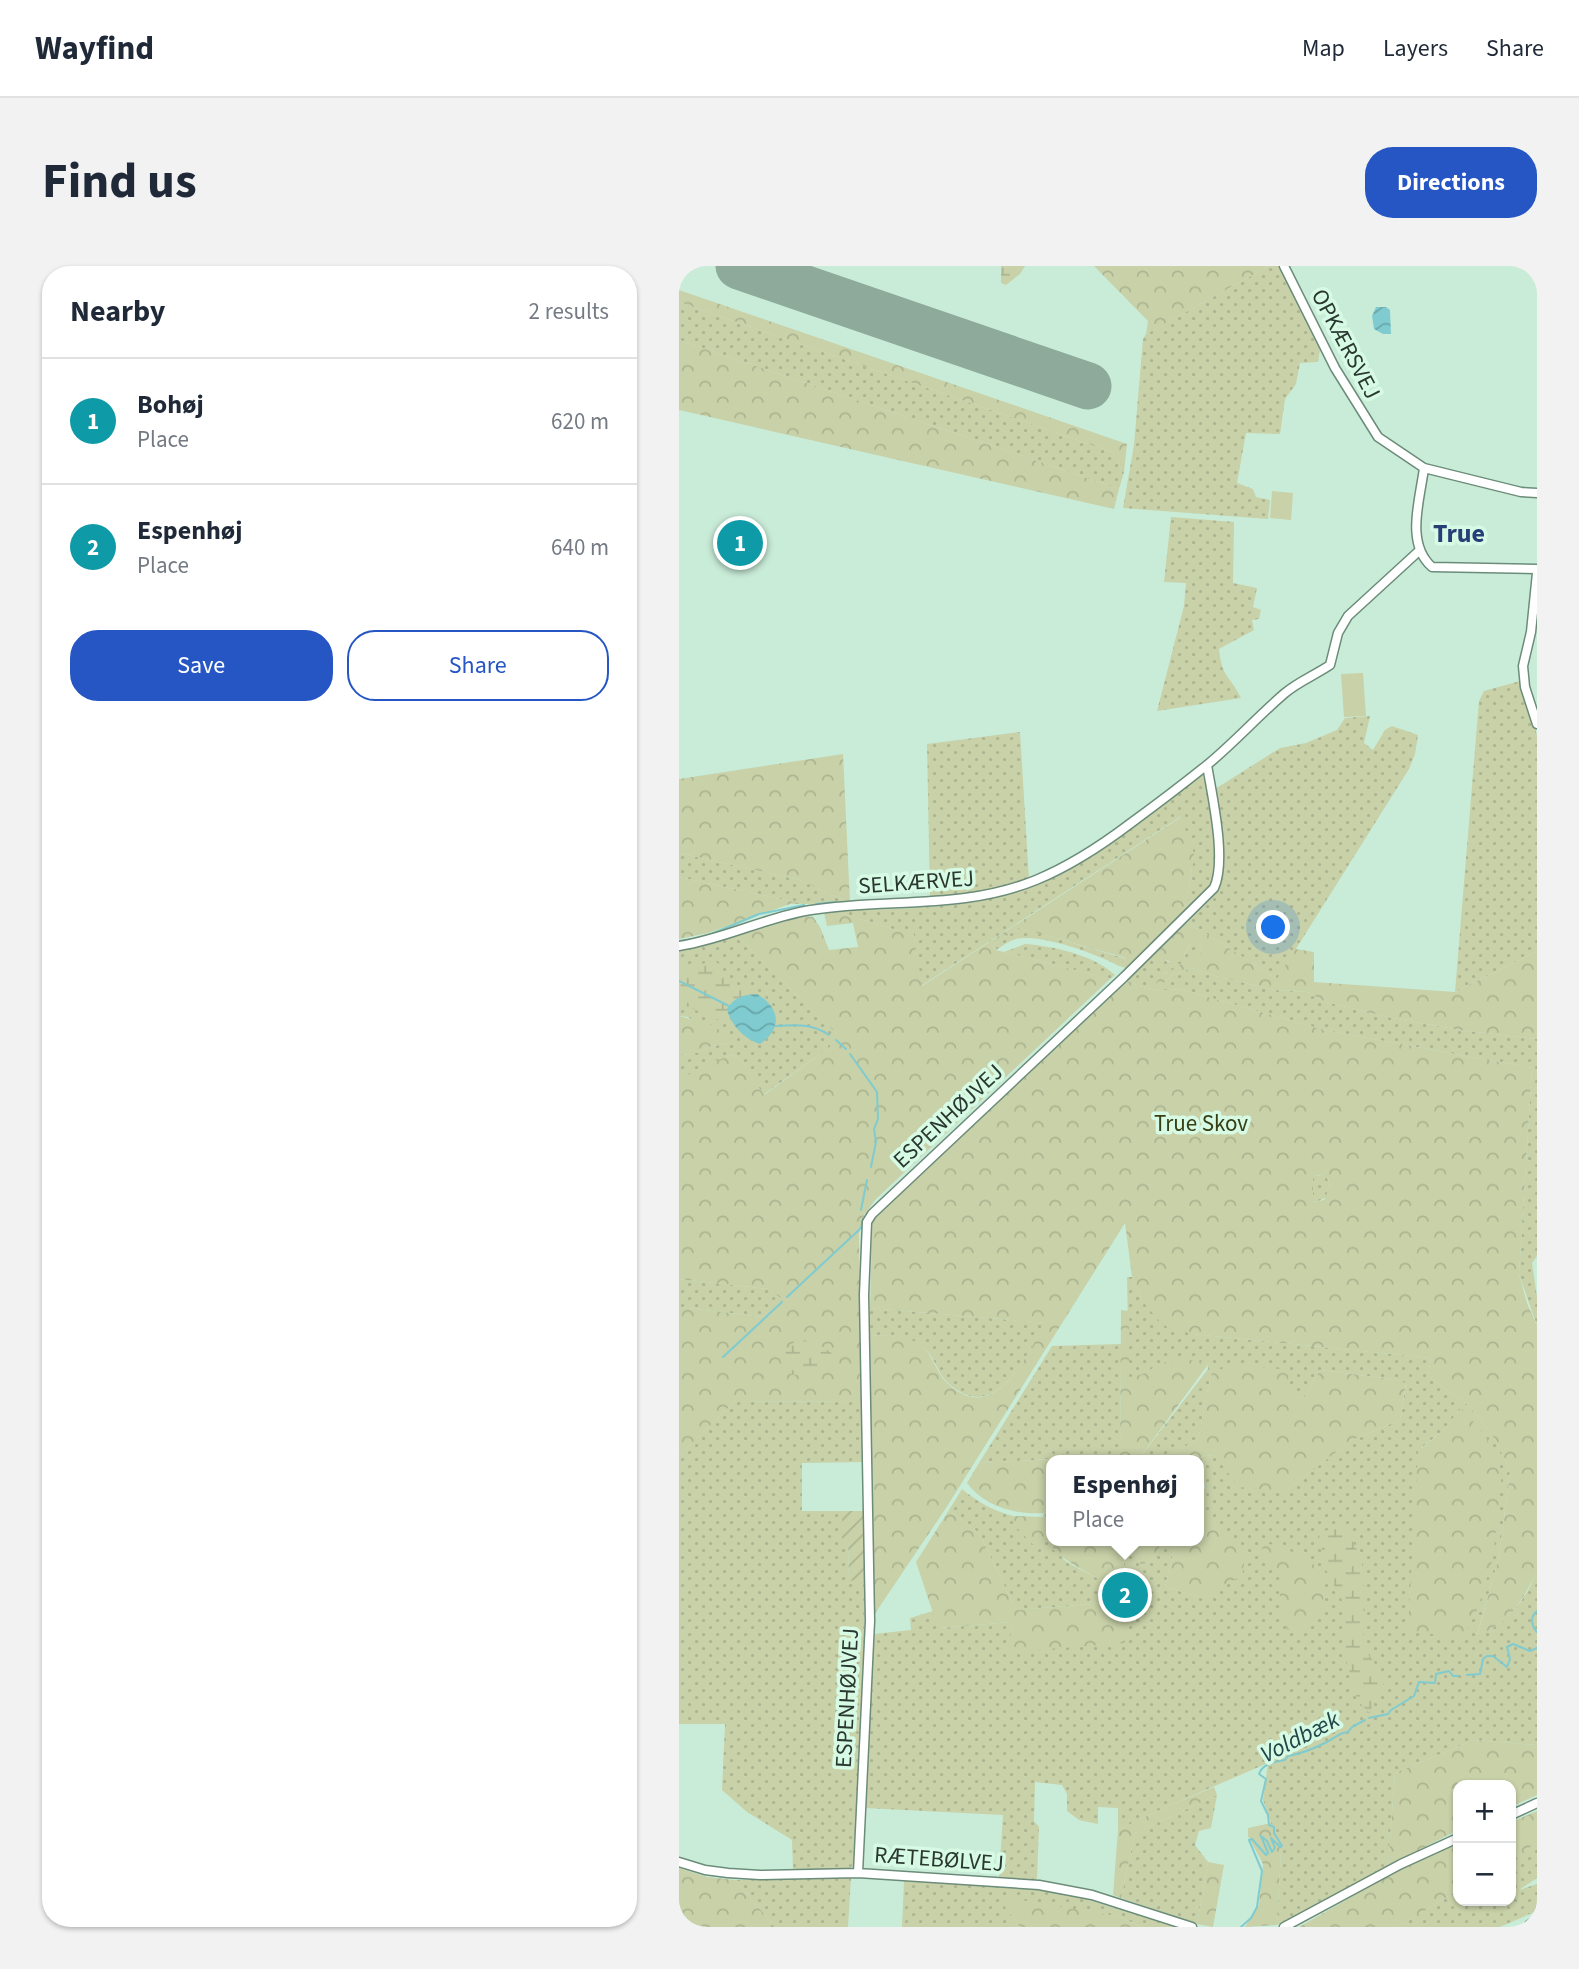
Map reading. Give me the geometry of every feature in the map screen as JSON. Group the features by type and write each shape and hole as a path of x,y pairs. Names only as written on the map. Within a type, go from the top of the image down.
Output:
{"street":[{"name":"OPKÆRSVEJ","path":"1284,266 1335,368 1377,437 1424,468"},
{"path":"1537,492 1521,492 1424,468 1416,534 1420,550 1432,567 1537,571 1523,678 1537,724"},
{"path":"1207,765 1287,691 1329,665 1338,633 1348,616 1420,550"},
{"name":"SELKÆRVEJ","path":"679,946 704,941 760,921 800,912 960,900 1026,884 1071,863 1106,841 1207,765"},
{"name":"ESPENHØJVEJ","path":"858,1873 870,1621 865,1295 867,1222 872,1214 1124,977 1214,888 1219,874 1219,855 1207,765"},
{"path":"1516,1813 1537,1803"},
{"path":"1284,1927 1401,1864 1453,1840"},
{"name":"RÆTEBØLVEJ","path":"679,1862 705,1870 739,1874 858,1873 1061,1888 1092,1895 1192,1927"}],"green space":[{"path":"1001,266 1025,266 1020,274 1006,285 1001,283"},
{"path":"1094,266 1269,266 1146,334 1148,321"},
{"path":"1269,266 1280,266 1320,350 1318,362 1300,363 1296,384 1285,399 1280,434 1246,433 1237,483 1253,489 1256,497 1270,500 1268,519 1123,508 1134,445 1143,339 1146,334"},
{"path":"679,290 1127,444 1124,472 1112,452 679,302"},
{"path":"679,302 1112,452 1124,472 1119,489 679,340"},
{"path":"679,340 1119,489 1114,509 679,410"},
{"path":"1272,491 1293,493 1291,520 1270,518"},
{"path":"1171,517 1234,522 1233,583 1257,588 1253,607 1261,610 1259,619 1252,620 1254,630 1219,649 1224,671 1241,698 1157,711 1184,606 1186,583 1164,582"},
{"path":"1363,673 1366,716 1344,717 1341,674"},
{"path":"1520,681 1537,735 1537,951 1455,992 1479,701 1484,691"},
{"path":"1370,716 1364,743 1373,750 1385,730 1392,726 1418,735 1415,754 1409,769 1277,979 1188,922 1208,902 1222,879 1223,840 1215,789 1280,748 1306,743 1337,730 1345,718"},
{"path":"1020,732 1029,879 959,897 930,897 927,744"},
{"path":"843,754 850,903 800,880 679,853 679,779"},
{"path":"1202,775 1211,809 1216,867 1210,885 1186,909 1194,854 1180,817 921,986 913,931 899,931 834,911 926,907 985,900 1043,882 1109,843"},
{"path":"1181,817 1194,854 1186,909 1126,968 1119,966 1126,958 1018,928 992,946 996,950 1110,979 875,1200 864,1215 859,1234 861,1401 734,1402 679,1456 679,1307 763,1317 782,1299 769,1289 679,1279 679,1077 734,1055 742,1061 764,1095 829,1048 838,1035 736,935 774,921 804,916 813,917 829,950 858,947 853,923 827,926 824,913 834,911 899,931 913,931 922,986"},
{"path":"679,853 800,880 850,903 803,904 679,877"},
{"path":"679,877 803,904 790,904 708,933 679,939"},
{"path":"1188,922 1277,979 1295,949 1314,952 1314,982 1455,992 1537,951 1537,1039 1460,1030 1392,1018 1326,1002 1307,992 1275,990 1192,968 1172,975 1159,987 1156,983 1160,978 1201,953 1202,948 1197,943 1191,943 1180,962 1160,960 1152,953"},
{"path":"1018,928 1127,959 1119,966 1083,951 1039,939 1016,939 996,950 992,946"},
{"path":"736,935 838,1035 829,1048 763,1095 742,1061 734,1055 681,1079 679,1077 679,1054 691,1055 712,1046 727,1044 688,1017 679,1016 679,949 705,945"},
{"path":"1191,943 1197,943 1202,948 1201,953 1188,963 1165,973 1159,987 1172,975 1192,968 1275,990 1307,992 1326,1002 1392,1018 1460,1030 1537,1039 1537,1256 1532,1263 1537,1297 1537,1326 1519,1274 1532,1068 1324,1030 1180,989 1152,989 1125,980 1152,953 1168,962 1184,956"},
{"path":"1025,944 1085,957 1115,975 1110,979 1004,952"},
{"path":"714,961 733,983 758,991 767,1000 757,994 729,1019 733,1026 679,1003 679,967"},
{"name":"True Skov","path":"1125,980 1152,989 1180,989 1324,1030 1532,1068 1519,1274 1537,1326 1537,1572 1525,1594 1499,1624 1477,1636 1499,1557 1510,1471 1495,1439 1469,1406 1428,1376 1431,1358 1193,1334 1167,1327 1142,1300 1132,1277 1125,1223 946,1508 874,1615 870,1335 913,1340 927,1351 946,1382 963,1394 979,1397 993,1393 1006,1383 1018,1369 1046,1323 870,1308 872,1224 875,1216","holes":["1321,1175 1328,1179 1330,1186 1324,1200 1313,1202 1313,1176"]},
{"path":"679,1016 713,1025 731,1040 727,1044 712,1046 691,1055 679,1054"},
{"path":"1325,1175 1330,1185 1329,1193 1323,1199 1313,1202 1313,1176"},
{"path":"1127,1277 1132,1277 1142,1300 1193,1334 1431,1358 1428,1376 1469,1406 1495,1439 1510,1471 1499,1557 1477,1635 1488,1631 1515,1610 1537,1569 1537,1745 1474,1740 1395,1773 1388,1866 1277,1925 1281,1852 1263,1800 1268,1763 1118,1830 1118,1808 1098,1807 1098,1824 1079,1820 1067,1811 1067,1794 1062,1785 1035,1782 1034,1821 1039,1827 1035,1881 999,1877 1003,1815 865,1808 874,1634 911,1630 910,1618 933,1611 939,1628 1012,1622 1010,1652 1117,1602 1016,1610 979,1533 949,1510 962,1489 986,1506 1013,1518 1046,1523 1046,1546 1055,1546 1067,1562 1122,1592 1125,1569 1122,1557 1107,1546 1130,1546 1141,1565 1151,1561 1160,1546 1175,1546 1165,1587 1203,1598 1245,1558 1217,1521 1204,1519 1204,1456 1215,1456 1285,1492 1350,1441 1400,1420 1406,1384 1397,1380 1320,1370 1304,1398 1211,1374 1198,1439 1171,1455 1142,1455 1208,1369 1207,1362 1153,1368 1141,1377 1129,1378","holes":["1459,1410 1493,1558 1421,1448 1444,1430"]},
{"path":"679,1279 769,1289 783,1299 763,1317 679,1307"},
{"path":"870,1308 1047,1323 1007,1382 994,1392 980,1397 964,1394 947,1382 921,1345 900,1338 870,1335"},
{"path":"1121,1310 1129,1311 1129,1377 1176,1360 1207,1362 1207,1366 1142,1455 1120,1455"},
{"path":"804,1340 823,1347 834,1355 833,1362 797,1375 787,1373 780,1359 794,1342"},
{"path":"1121,1344 1120,1455 1046,1455 1046,1459 979,1463 1052,1346"},
{"path":"1232,1364 1288,1370 1289,1394 1304,1398 1320,1370 1406,1383 1400,1420 1350,1441 1285,1492 1239,1487 1215,1456 1171,1455 1198,1439 1211,1374"},
{"path":"861,1401 864,1462 802,1463 802,1511 842,1511 842,1538 848,1539 849,1580 865,1579 855,1864 849,1869 793,1870 792,1840 747,1812 722,1790 725,1724 679,1724 679,1456 734,1402"},
{"path":"1462,1409 1485,1435 1502,1472 1493,1558 1478,1608 1462,1639 1408,1630 1418,1451 1444,1430"},
{"path":"1046,1459 1046,1512 1016,1512 984,1499 967,1483 979,1463"},
{"path":"949,1510 979,1533 1016,1610 1117,1602 1126,1611 1125,1643 1009,1652 1012,1622 938,1628 916,1562"},
{"path":"842,1511 864,1511 865,1579 849,1581 848,1540 842,1539"},
{"path":"1013,1516 1043,1517 1046,1520 1045,1542 1038,1550 1014,1525"},
{"path":"1204,1519 1217,1520 1245,1557 1242,1576 1203,1598 1165,1587 1175,1546 1204,1546"},
{"path":"1344,1520 1362,1562 1365,1609 1363,1647 1386,1679 1369,1713 1358,1701 1346,1660 1345,1606 1326,1570 1319,1535"},
{"path":"1267,1543 1310,1558 1325,1584 1321,1616 1303,1632 1288,1630 1279,1614 1281,1571 1261,1557 1262,1548"},
{"path":"1054,1546 1107,1546 1122,1556 1125,1569 1122,1593 1069,1562 1053,1550"},
{"path":"1130,1546 1160,1546 1151,1561 1141,1565"},
{"path":"1474,1740 1537,1745 1537,1795 1516,1805 1516,1780 1453,1780 1453,1833 1388,1866 1395,1773"},
{"path":"1214,1787 1217,1795 1135,1833 1121,1898 1113,1895 1118,1830"},
{"path":"1217,1795 1211,1828 1199,1831 1195,1845 1208,1862 1197,1924 1121,1898 1135,1833"},
{"path":"1537,1811 1537,1843 1516,1856 1516,1843 1516,1820"},
{"path":"1271,1823 1281,1852 1277,1925 1245,1927 1259,1905 1263,1864 1248,1836 1248,1828"},
{"path":"1537,1843 1537,1878 1519,1890 1537,1884 1537,1911 1500,1927 1398,1927 1453,1893 1453,1906 1516,1906 1516,1856"},
{"path":"1453,1846 1453,1893 1398,1927 1299,1927 1402,1868"},
{"path":"1208,1862 1224,1865 1213,1927 1197,1924"},
{"path":"679,1868 707,1877 735,1880 775,1927 679,1927"},
{"path":"851,1878 848,1927 775,1927 735,1880"},
{"path":"904,1881 982,1884 1066,1893 1176,1927 1144,1927 1116,1916 998,1897 1020,1927 902,1927"},
{"path":"997,1896 1116,1916 1144,1927 1020,1927"}],"water":[{"path":"1376,307 1390,310 1391,334 1383,334 1374,329 1372,316"},
{"path":"757,994 770,1005 776,1018 772,1031 760,1044 739,1031 727,1009 739,997"}],"waterway":[{"path":"816,904 835,902"},
{"path":"709,935 759,914 804,905"},
{"path":"679,941 700,938"},
{"path":"679,981 729,1006"},
{"path":"775,1026 809,1027 829,1035"},
{"path":"836,1040 846,1049"},
{"path":"850,1054 877,1092 878,1119 874,1129 876,1142 871,1167"},
{"path":"861,1210 867,1180"},
{"path":"787,1297 861,1228 863,1219"},
{"path":"723,1357 782,1302"},
{"name":"Voldbæk","path":"1537,1611 1532,1621 1537,1632"},
{"name":"Voldbæk","path":"1467,1675 1480,1674 1483,1659 1487,1656 1493,1656 1507,1667 1510,1659 1507,1647 1513,1644 1530,1651 1537,1648"},
{"name":"Voldbæk","path":"1369,1718 1388,1714 1414,1696 1419,1682 1435,1683 1436,1674 1449,1671 1453,1676 1458,1676"},
{"name":"Voldbæk","path":"1241,1927 1251,1918 1257,1907 1262,1871 1249,1840 1252,1839 1266,1855 1268,1853 1261,1836 1267,1841 1272,1852 1275,1848 1271,1838 1282,1846 1274,1833 1274,1827 1269,1825 1268,1815 1261,1801 1266,1779 1259,1774 1261,1770 1285,1760 1288,1756 1313,1749 1348,1732 1365,1720"}],"runway":[{"path":"739,266 1088,386"}],"place":[{"name":"Bohøj","path":"740,543"},
{"name":"Espenhøj","path":"1125,1595"}],"district":[{"name":"True","path":"1459,533"}]}
